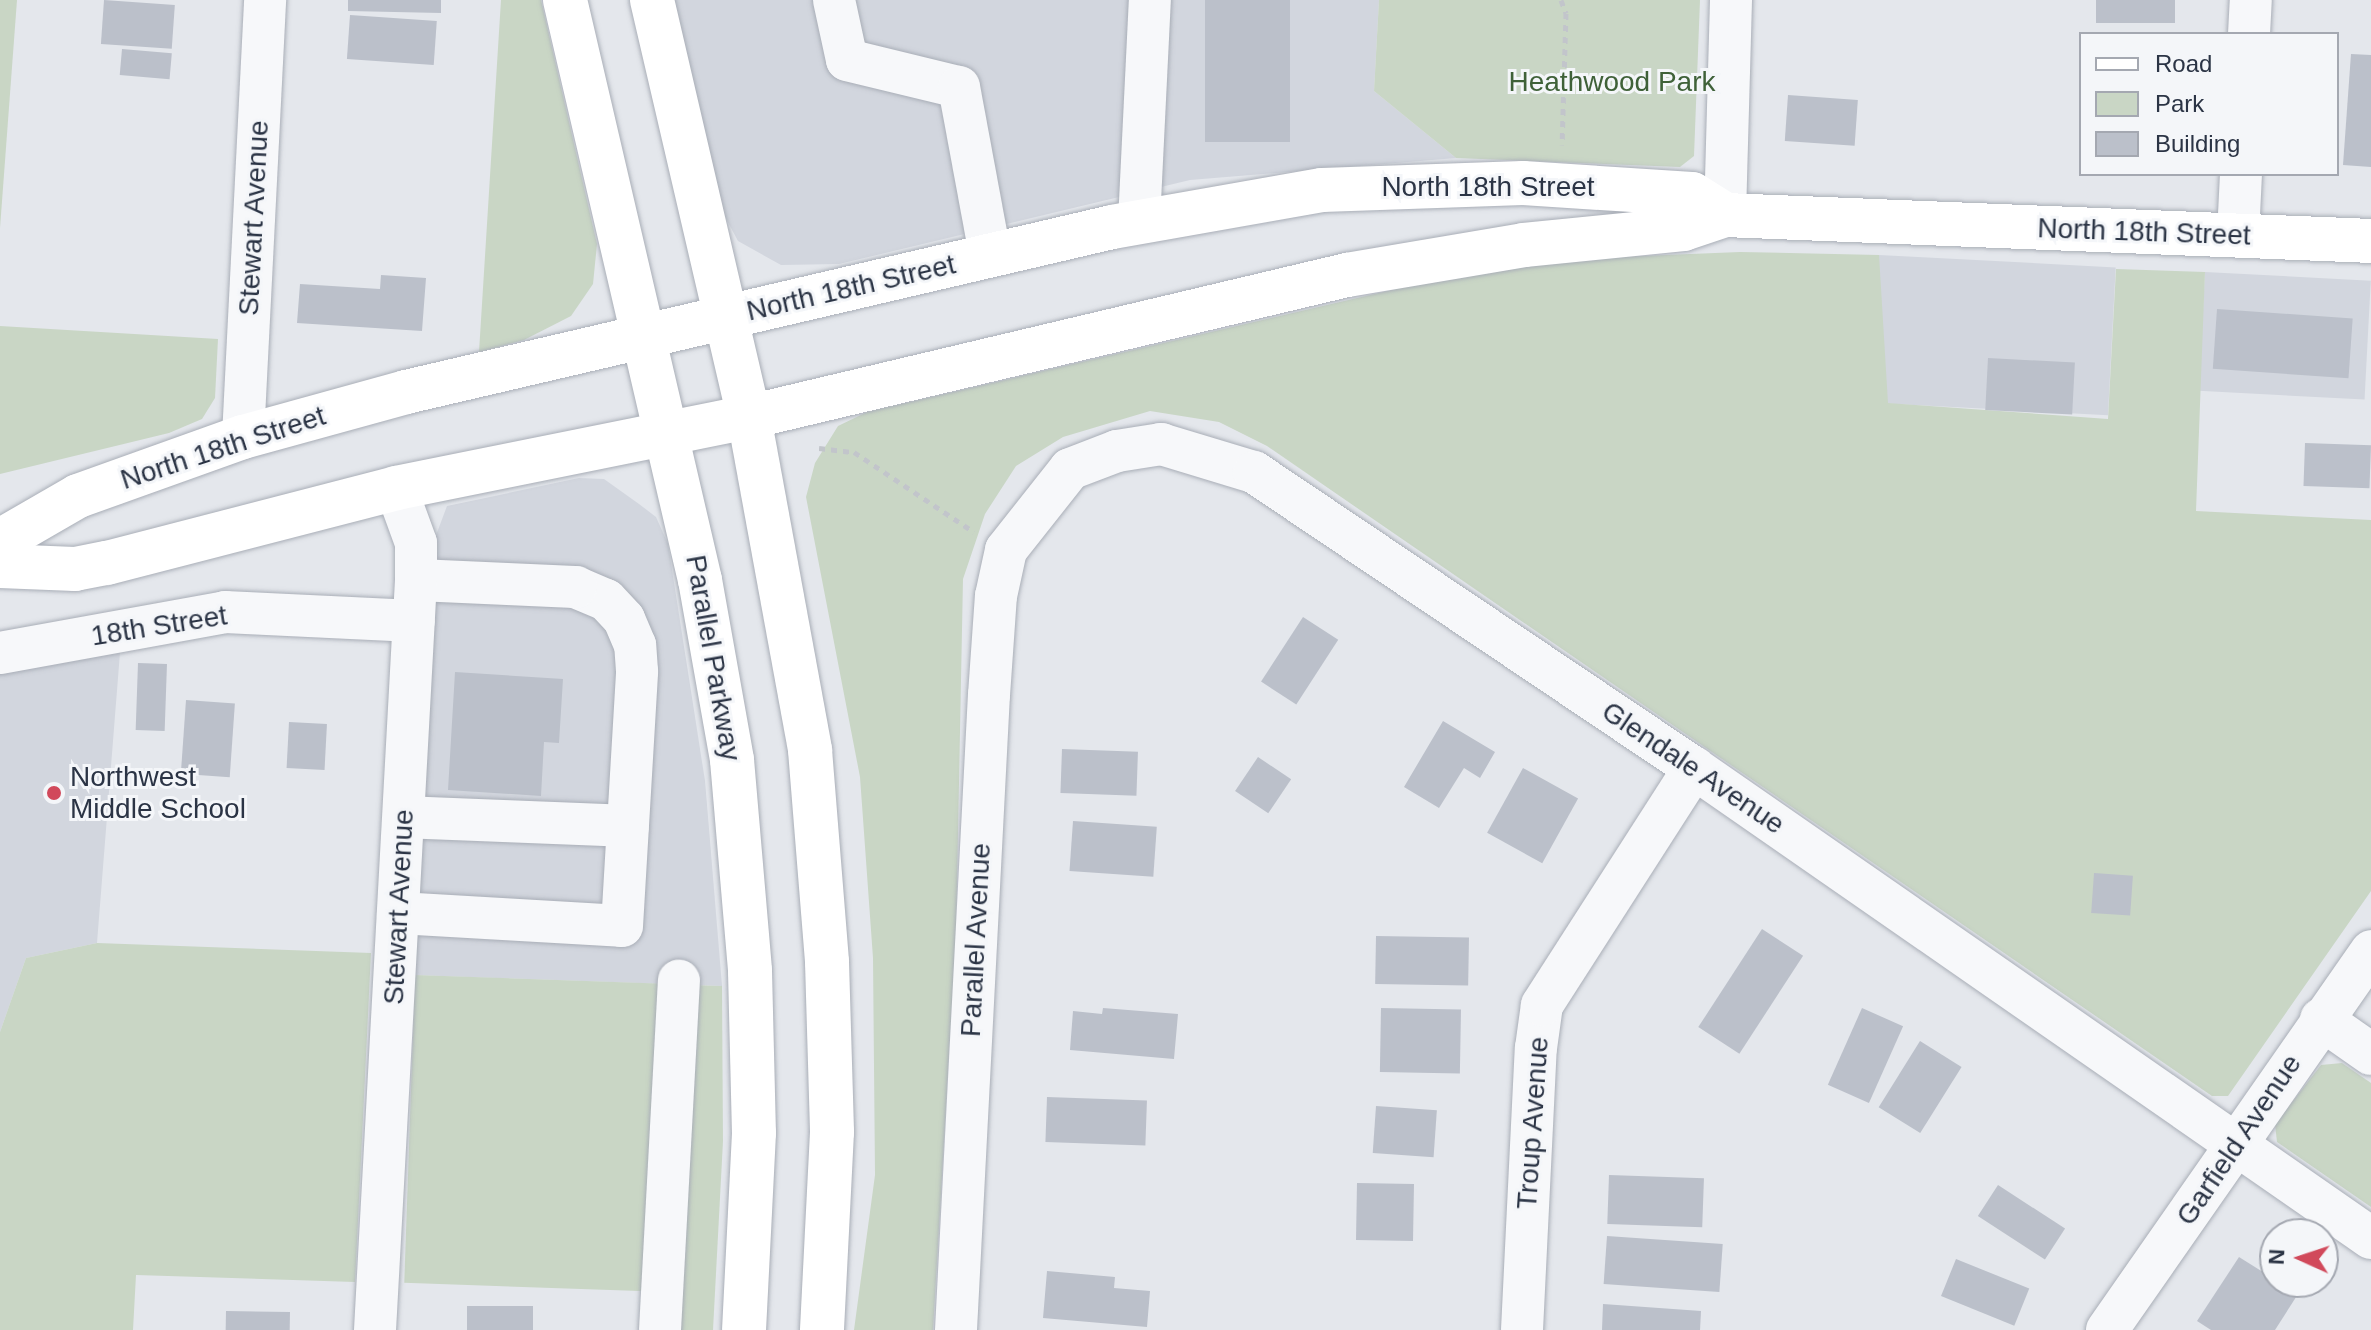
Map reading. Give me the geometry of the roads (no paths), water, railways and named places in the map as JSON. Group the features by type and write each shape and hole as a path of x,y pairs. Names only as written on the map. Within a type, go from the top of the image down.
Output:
{"main road":[{"name":"Parallel Parkway","path":"565,0 700,580 732,760 750,971 754,1133 744,1330"},
{"path":"652,0 749,417 810,750 826,947 832,1132 822,1330"},
{"name":"North 18th Street","path":"0,541 78,496 243,437 406,392 1139,222 1322,190 1523,183 1692,194 1725,215"},
{"name":"North 18th Street","path":"0,566 75,569 107,563 396,488 749,417 1347,275 1524,245 1683,229 1725,215 2371,241"}],"street":[{"name":"Stewart Avenue","path":"243,437 265,0"},
{"path":"834,0 847,60 959,87 990,255"},
{"path":"1139,222 1150,0"},
{"path":"1725,215 1731,0"},
{"path":"2249,32 2251,0"},
{"path":"2238,235 2241,176"},
{"name":"Glendale Avenue","path":"992,542 1070,469 1117,451 1161,444 1213,456 1254,472 1694,768 2371,1238"},
{"name":"Stewart Avenue","path":"375,1330 416,580 416,543 396,488"},
{"name":"Parallel Avenue","path":"956,1330 996,596 992,542"},
{"path":"398,913 622,926 637,671 635,645 624,619 606,600 576,587 416,580"},
{"name":"18th Street","path":"0,653 225,612 414,621"},
{"name":"Troup Avenue","path":"1522,1330 1536,1048 1542,1005 1694,768"},
{"path":"404,817 628,826"},
{"name":"Garfield Avenue","path":"2107,1330 2371,951"},
{"path":"660,1330 679,981"},
{"path":"2321,1019 2371,1054"}],"place":[{"name":"Northwest Middle School","path":"54,793"}],"park label":[{"name":"Heathwood Park","path":"1612,82"}]}
